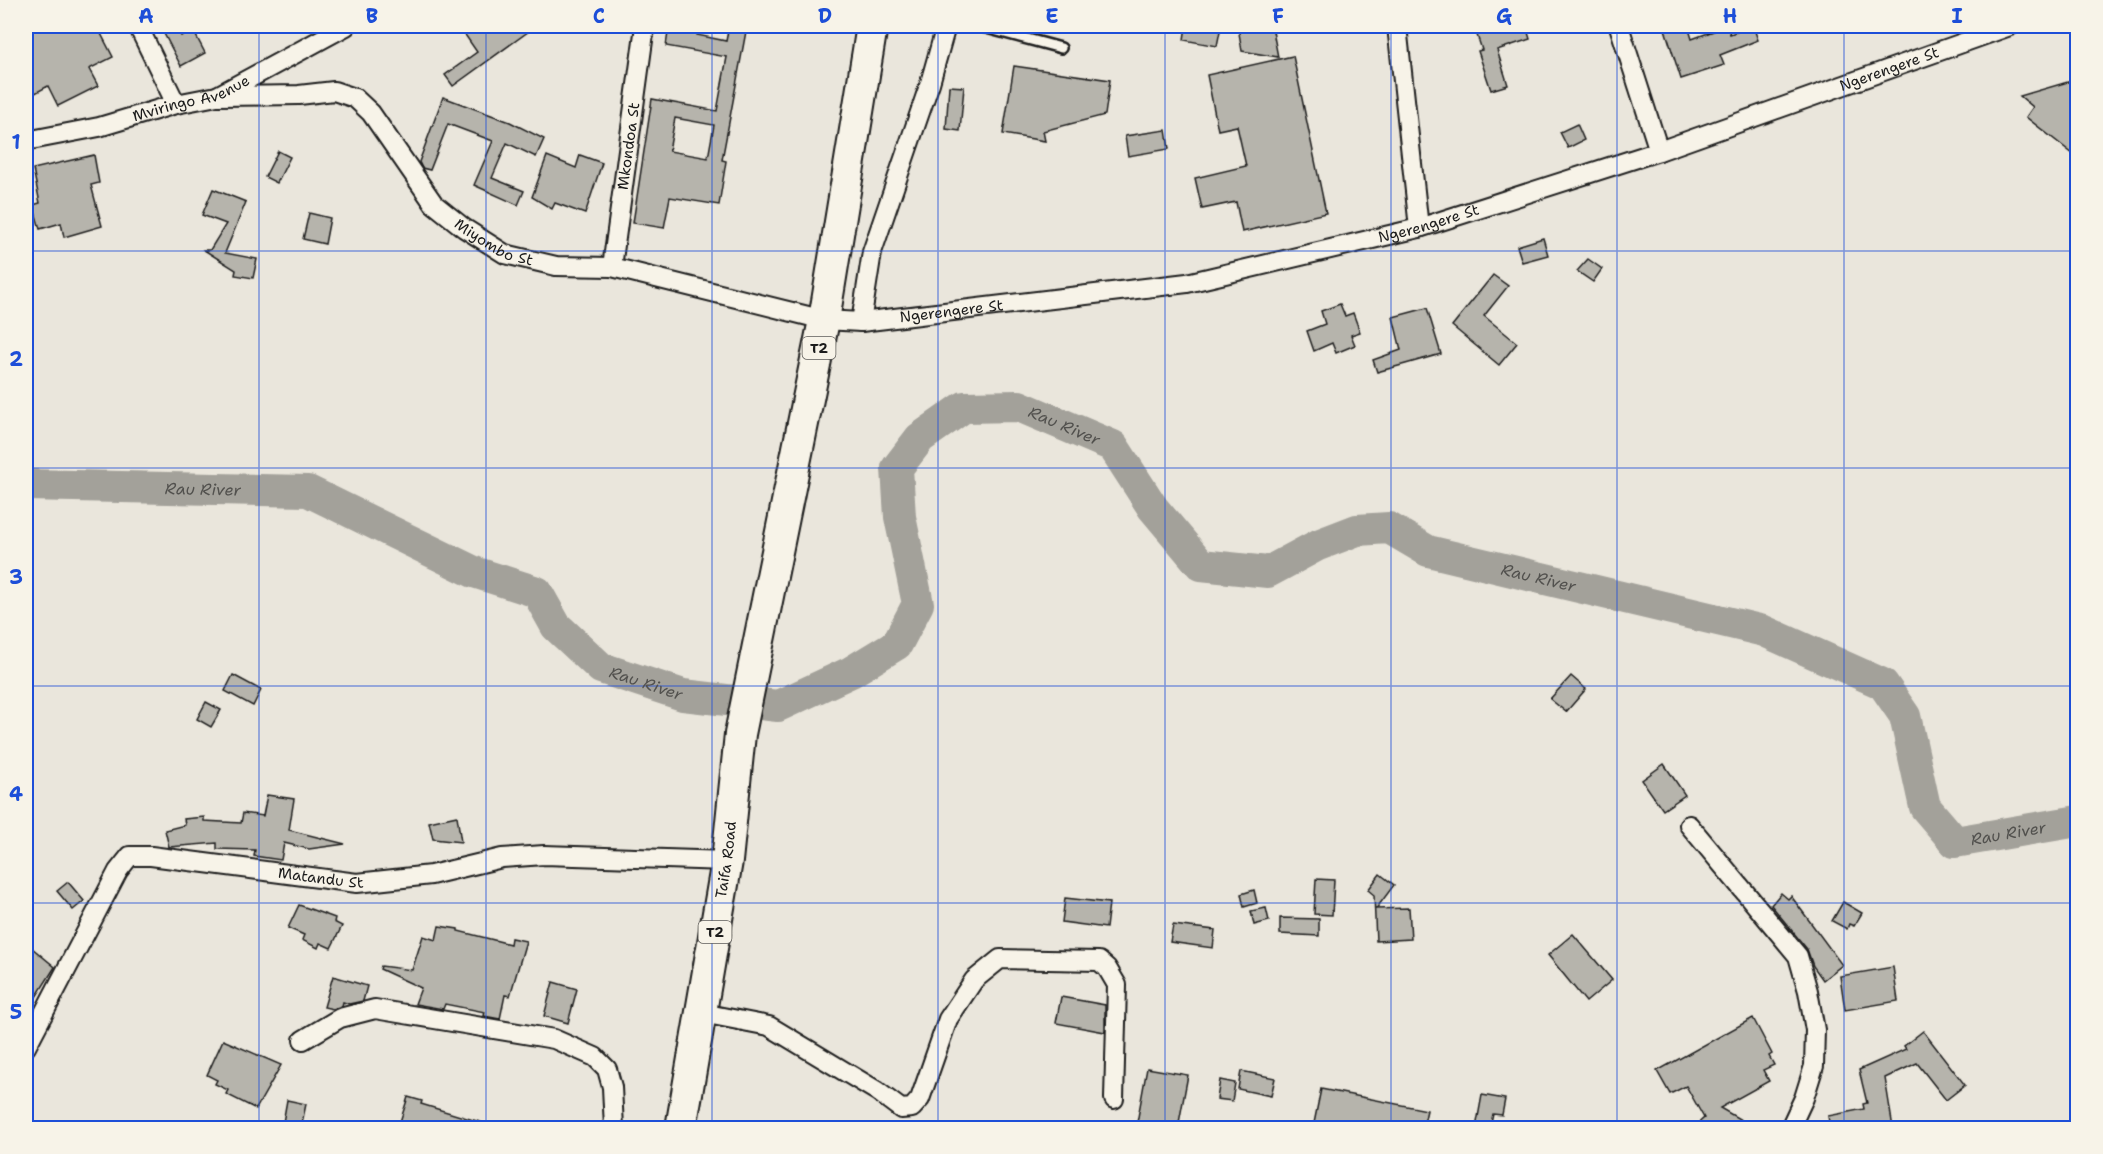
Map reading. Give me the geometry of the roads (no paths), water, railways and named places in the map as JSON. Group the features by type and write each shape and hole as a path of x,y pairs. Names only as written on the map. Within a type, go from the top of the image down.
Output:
{"highway":[{"name":"T2","path":"824,320 872,26"},
{"name":"Taifa Road","path":"681,1128 727,861 740,734 824,320"}],"street":[{"path":"138,26 176,104"},
{"name":"Mviringo Avenue","path":"26,141 99,127 176,104 217,96 346,26"},
{"name":"Mkondoa St","path":"612,267 645,26"},
{"path":"861,322 872,252 930,83 946,26"},
{"path":"1397,26 1419,228"},
{"path":"1618,26 1659,151"},
{"name":"Ngerengere St","path":"824,320 861,322 1187,283 1419,228 1659,151 1967,32 2010,26"},
{"name":"Miyombo St","path":"217,96 299,95 334,91 355,98 371,113 434,204 464,228 505,254 556,266 612,267 824,320"},
{"path":"1689,825 1798,956 1808,991 1815,1030 1814,1066 1804,1098 1790,1128"},
{"name":"Matandu St","path":"26,1047 118,871 130,856 151,856 357,882 431,875 502,858 544,855 727,861"},
{"path":"702,1013 769,1026 877,1091 901,1109 912,1108 920,1100 948,1019 974,980 1000,959 1099,962 1107,968 1116,985 1114,1099"},
{"path":"303,1040 340,1018 375,1009 554,1039 595,1057 607,1069 612,1087 614,1128"}],"lane":[{"path":"980,26 1061,48"}],"waterway":[{"name":"Rau River","path":"26,485 308,491 474,572 537,592 556,626 601,668 683,695 778,706 851,672 897,644 918,604 900,517 897,468 920,438 964,407 1019,406 1113,446 1153,508 1201,565 1268,572 1318,545 1357,530 1389,528 1428,551 1764,631 1883,684 1905,716 1925,807 1955,842 2078,821"}]}
